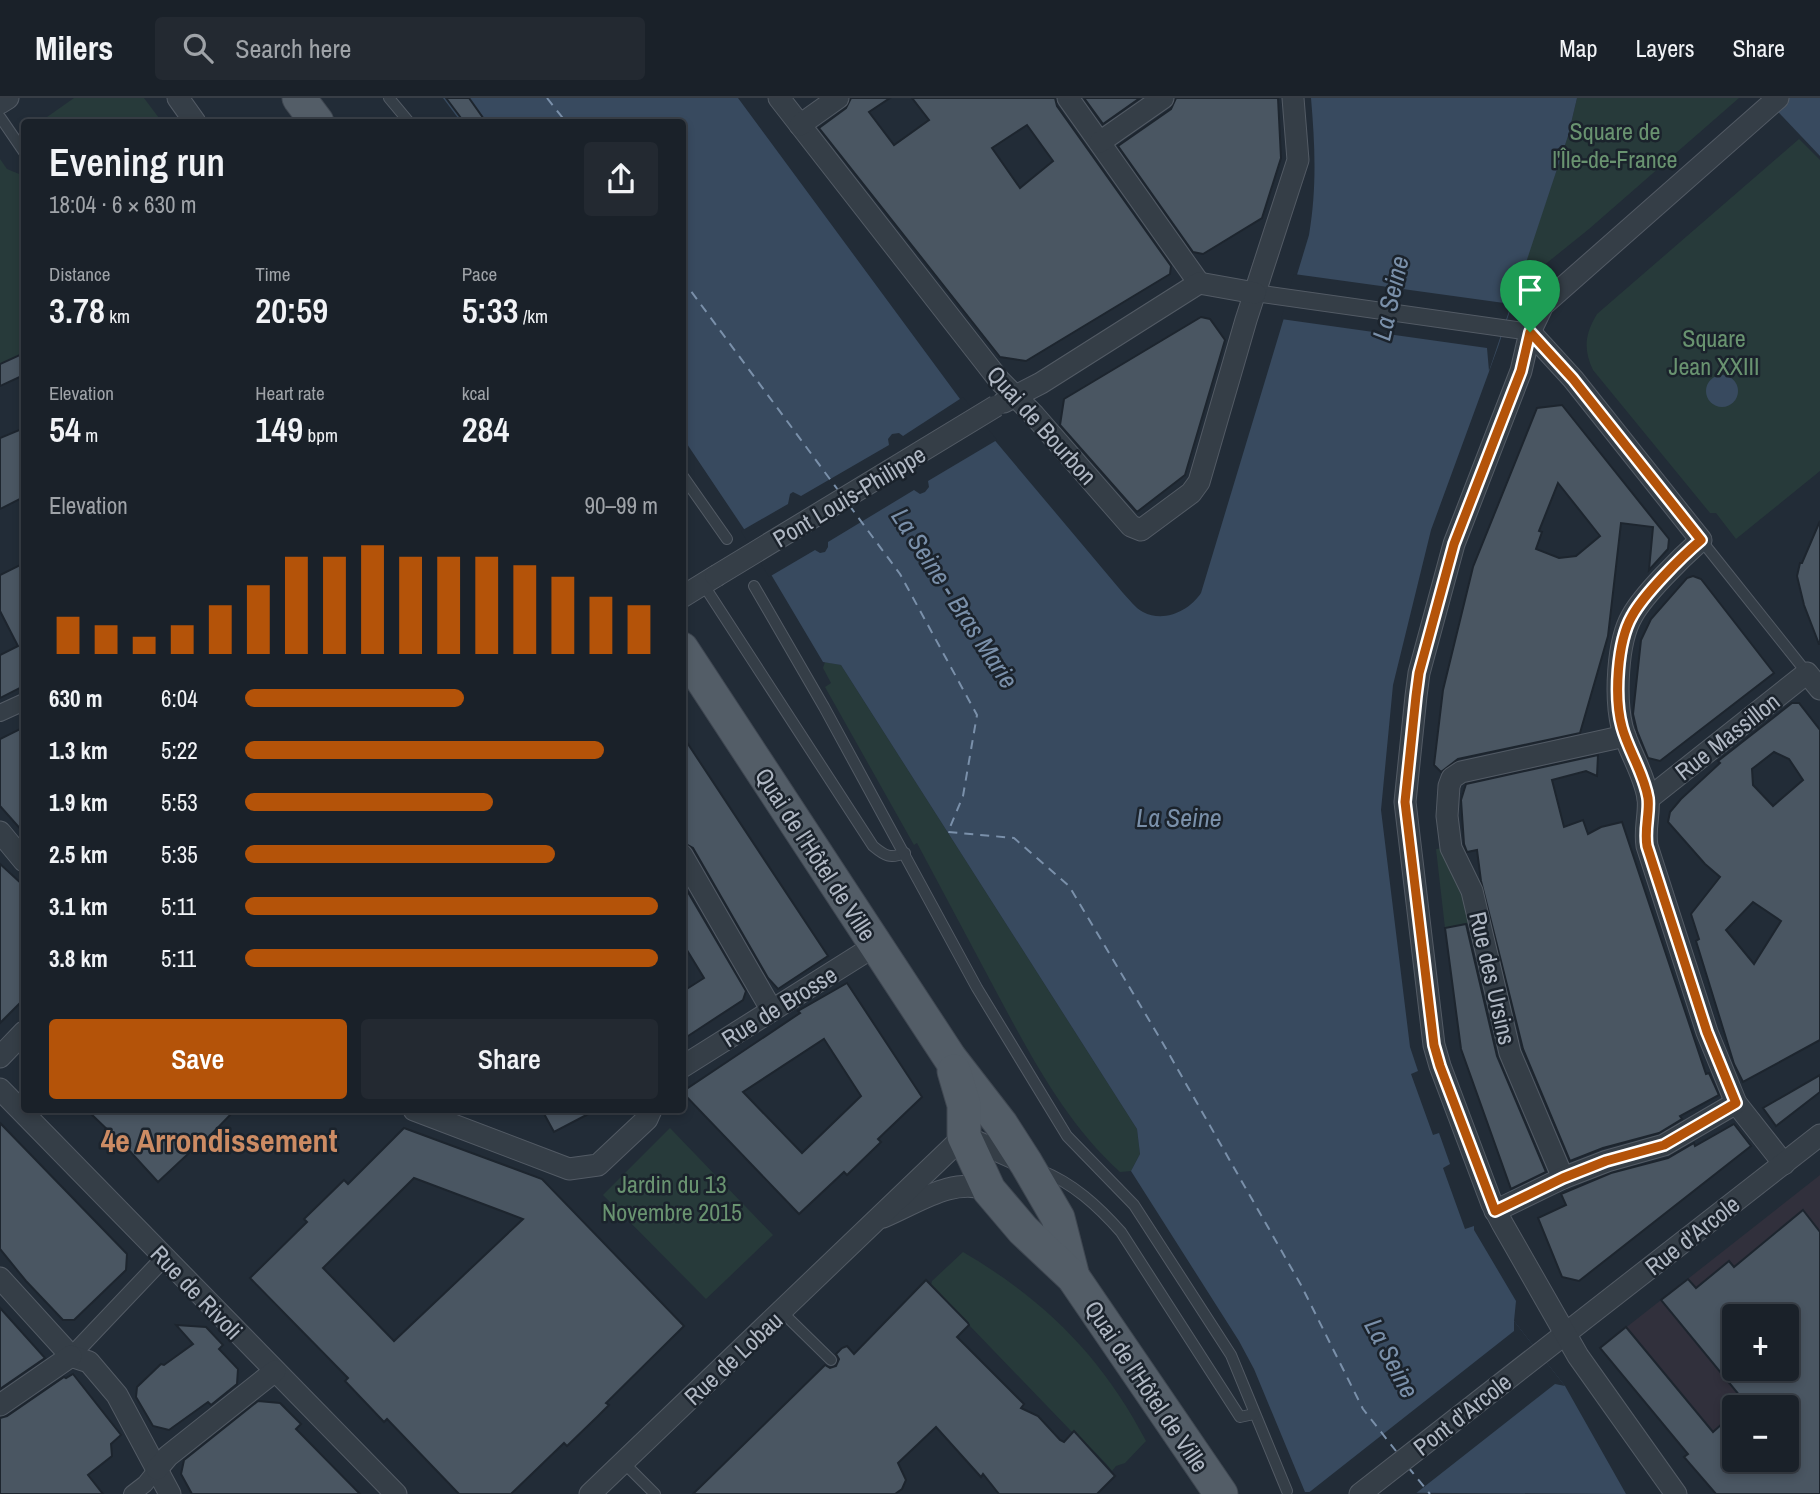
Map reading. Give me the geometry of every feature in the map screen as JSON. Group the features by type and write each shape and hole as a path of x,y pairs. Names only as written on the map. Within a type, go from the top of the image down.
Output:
{"main road":[{"path":"299,98 315,119"},
{"name":"Quai de l'Hôtel de Ville","path":"686,655 950,1058 1001,1124 1026,1163 1058,1218 1073,1278"},
{"name":"Quai de l'Hôtel de Ville","path":"950,1058 964,1105 964,1136 989,1190 1023,1230 1073,1278 1221,1494"}],"street":[{"path":"0,103 8,98"},
{"path":"178,98 193,119"},
{"name":"Quai de Bourbon","path":"779,98 999,380 1133,528 1144,529 1191,493 1199,482 1264,295 1267,256 1298,160 1293,98"},
{"path":"800,125 838,98"},
{"path":"1068,98 1199,283 1264,295 1530,332 1573,379 1701,540 1685,554 1635,611 1623,641 1617,699 1625,736 1648,799 1645,820 1647,846 1707,1032 1736,1103 1784,1164"},
{"path":"1100,142 1163,98"},
{"path":"1676,1494 1564,1334 1495,1211 1434,1045 1405,802 1419,673 1447,564 1521,371 1530,332 1543,304 1775,101"},
{"name":"Pont Louis-Philippe","path":"686,594 996,407 1041,383 1199,283"},
{"name":"Rue Massillon","path":"1648,799 1814,681"},
{"path":"0,713 21,703"},
{"name":"Rue des Ursins","path":"1563,1178 1510,1053 1472,891 1451,848 1447,816 1448,786 1454,776 1461,772 1625,736"},
{"path":"0,832 21,856"},
{"path":"686,862 771,1009"},
{"name":"Rue de Brosse","path":"686,1064 876,945"},
{"path":"0,1057 21,1035"},
{"name":"Rue de Rivoli","path":"0,1089 21,1111"},
{"path":"1495,1211 1563,1178 1606,1161 1664,1145 1736,1103"},
{"name":"Rue de Rivoli","path":"23,1113 396,1494"},
{"path":"422,1113 569,1169 598,1165 647,1119 650,1113"},
{"name":"Rue d'Arcole","path":"1564,1334 1820,1135"},
{"path":"964,1136 1026,1163"},
{"name":"Rue de Lobau","path":"590,1494 964,1136"},
{"name":"Rue de Lobau","path":"875,1220 951,1188 976,1185 989,1190"},
{"path":"0,1405 71,1356 164,1258"},
{"path":"0,1278 71,1356 89,1362 117,1395 170,1494"},
{"name":"Pont d'Arcole","path":"1360,1494 1564,1334"},
{"path":"132,1494 145,1484 168,1456 275,1371"}],"lane":[{"path":"389,98 406,119"},
{"path":"0,117 21,148"},
{"path":"686,481 727,539"},
{"path":"1701,540 1814,681"},
{"path":"709,580 873,846 884,856 893,858 905,853"},
{"path":"754,586 807,675 977,988 1067,1136 1134,1205 1231,1354 1287,1491"},
{"path":"1026,1163 1067,1183 1111,1220 1240,1417 1254,1414"},
{"path":"782,1312 831,1360"},
{"path":"623,1462 655,1494"}],"shaded area":[{"path":"1820,1175 1820,1494 1716,1494 1684,1457 1687,1454 1600,1348"}],"green space":[{"path":"74,98 144,98 160,119 44,119"},
{"name":"Square de l'Île-de-France","path":"1577,98 1739,98 1589,229 1517,287 1568,136"},
{"name":"Square Jean XXIII","path":"1799,139 1820,160 1820,471 1736,539 1716,513 1710,513 1593,370 1587,342 1597,314"},
{"path":"0,159 7,169 21,175 21,354 0,364"},
{"path":"825,662 841,665 1137,1129 1140,1154 1131,1171 1120,1172 1083,1133 1037,1066 917,843 914,845 825,687 831,683 823,668"},
{"path":"1443,848 1461,883 1471,923 1445,928 1436,849"},
{"name":"Jardin du 13 Novembre 2015","path":"670,1128 773,1235 706,1299 603,1195"},
{"path":"963,1252 993,1270 1045,1311 1069,1333 1110,1383 1146,1441 1125,1463 1116,1466 1112,1471 935,1291 931,1285 932,1281"}],"water":[{"name":"La Seine","path":"443,98 738,98 960,399 1132,603 1151,615 1167,616 1183,610 1201,593 1309,235 1314,166 1311,98 1577,98 1568,136 1498,347 1431,530 1393,685 1381,810 1410,1047 1418,1071 1411,1074 1433,1135 1439,1133 1450,1164 1443,1168 1465,1229 1474,1226 1516,1301 1514,1321 1565,1386 1626,1494 1305,1492 1254,1369 1239,1341 1131,1171 1140,1154 1137,1129 841,665 823,662 744,529 686,442 686,119 459,119"},
{"path":"1765,98 1820,98 1820,156"},
{"path":"1722,375 1733,380 1738,391 1733,402 1722,407 1711,402 1706,391 1711,380"}],"pier":[{"path":"1294,274 1504,303 1517,287 1489,371 1487,348 1281,319"},
{"path":"963,397 997,440 928,481 929,487 925,492 920,494 914,490 828,542 825,552 815,550 769,577 741,531 788,504 793,492 801,496 889,445 888,439 892,434 899,433 903,436"},
{"path":"1514,1321 1565,1386 1555,1384 1415,1494 1307,1494 1514,1331"}],"building":[{"path":"446,98 469,98 484,119 462,119"},
{"path":"851,98 890,98 869,112 894,145 929,120 912,98 1055,98 1057,106 1171,266 1170,274 1026,361 1000,357 819,128 846,108","holes":["1027,125 1053,161 1020,188 992,148"]},
{"path":"1084,98 1140,98 1103,124"},
{"path":"1176,98 1278,98 1281,158 1262,218 1203,254 1193,252 1118,146 1171,109"},
{"path":"1201,317 1210,319 1225,340 1185,475 1137,512 1060,425 1064,399"},
{"path":"21,354 21,376 0,386 0,364"},
{"path":"1562,405 1669,539 1668,549 1649,570 1653,527 1621,523 1608,636 1580,733 1458,759 1441,772 1434,765 1443,690 1473,567 1537,408","holes":["1558,483 1600,536 1576,556 1559,558 1536,549 1542,532 1539,531"]},
{"path":"21,429 21,498 0,509 0,438"},
{"path":"1820,521 1819,644 1804,605 1797,576 1800,563"},
{"path":"21,564 21,688 0,698 0,655 18,646 0,611 0,575"},
{"path":"1693,576 1701,579 1774,673 1660,761 1648,758 1633,714 1641,640 1651,619 1687,578"},
{"path":"1792,703 1799,703 1820,730 1820,1040 1743,1082 1734,1064 1696,941 1699,939 1691,914 1720,877 1668,822 1670,812 1720,763 1718,761","holes":["1774,752 1789,759 1803,780 1773,806 1753,785 1752,769","1753,902 1781,921 1754,964 1726,930"]},
{"path":"21,728 21,830 0,806 0,739"},
{"path":"686,741 828,956 778,989 768,978 693,848 686,844"},
{"path":"1598,755 1597,776 1586,771 1552,780 1564,827 1583,820 1588,834 1601,827 1622,822 1706,1074 1709,1073 1719,1095 1680,1116 1682,1119 1659,1133 1603,1148 1570,1161 1523,1049 1481,881 1477,850 1467,852 1464,844 1461,800 1466,784"},
{"path":"0,864 21,883 21,1002 0,1023"},
{"path":"686,889 746,991 743,1000 686,1037 686,989 704,978 686,949"},
{"path":"1466,924 1497,1056 1546,1172 1511,1189 1461,1049 1445,928"},
{"path":"847,983 922,1097 878,1139 881,1142 847,1175 844,1172 799,1214 686,1096 686,1089 800,1013 798,1011","holes":["824,1039 861,1096 802,1153 743,1092"]},
{"path":"1820,1075 1820,1092 1776,1126 1763,1108"},
{"path":"90,1113 232,1113 201,1145 158,1182"},
{"path":"544,1113 590,1113 554,1132"},
{"path":"0,1123 127,1254 126,1270 74,1320 63,1320 0,1249"},
{"path":"1734,1124 1751,1146 1579,1281 1562,1277 1538,1218 1566,1205 1561,1194 1611,1173 1668,1158"},
{"path":"404,1128 542,1179 684,1326 606,1403 609,1405 597,1417 567,1446 564,1443 511,1494 459,1494 387,1419 384,1422 345,1381 348,1378 250,1278 307,1222 304,1219 344,1180 348,1184","holes":["414,1178 523,1219 394,1341 323,1268"]},
{"path":"1803,1210 1820,1232 1820,1494 1716,1494 1684,1457 1688,1454 1600,1348 1626,1327 1713,1432 1722,1424 1722,1472 1799,1472 1799,1395 1739,1395 1728,1381 1799,1381 1799,1304 1722,1304 1722,1374 1661,1300 1688,1279 1696,1288 1729,1261 1734,1267"},
{"path":"926,1280 968,1323 957,1337 1024,1404 1021,1408 1038,1416 1064,1442 1074,1431 1115,1476 1097,1494 999,1494 936,1427 898,1463 906,1480 902,1489 895,1494 693,1494 825,1365 830,1368 836,1366 839,1359 836,1354 842,1348 847,1346 854,1354"},
{"path":"0,1308 45,1358 0,1389"},
{"path":"176,1325 206,1327 223,1345 219,1349 238,1369 237,1384 211,1405 208,1402 169,1430 153,1426 136,1397 137,1387 161,1364 164,1365 193,1344"},
{"path":"73,1374 121,1435 111,1444 112,1456 88,1475 103,1494 0,1494 0,1418"},
{"path":"258,1401 280,1403 301,1424 296,1429 360,1494 192,1494 181,1474 184,1460"}],"ferry route":[{"path":"547,98 564,119"},
{"path":"686,284 838,490"},
{"path":"849,505 900,574 977,715 963,796 948,832 1014,838 1069,886 1161,1040 1301,1285 1363,1409 1396,1451"},
{"path":"1408,1467 1430,1494"}],"district":[{"name":"4e Arrondissement","path":"219,1140"}],"route":[{"path":"1530,332 1573,379 1701,540 1685,554 1631,618 1623,641 1617,699 1621,724 1648,799 1645,820 1647,846 1707,1032 1736,1103 1664,1145 1606,1161 1563,1178 1495,1211 1434,1045 1405,802 1419,673 1447,564 1521,371 1530,332"}],"water label":[{"name":"La Seine - Bras Marie","path":"955,598"}]}
